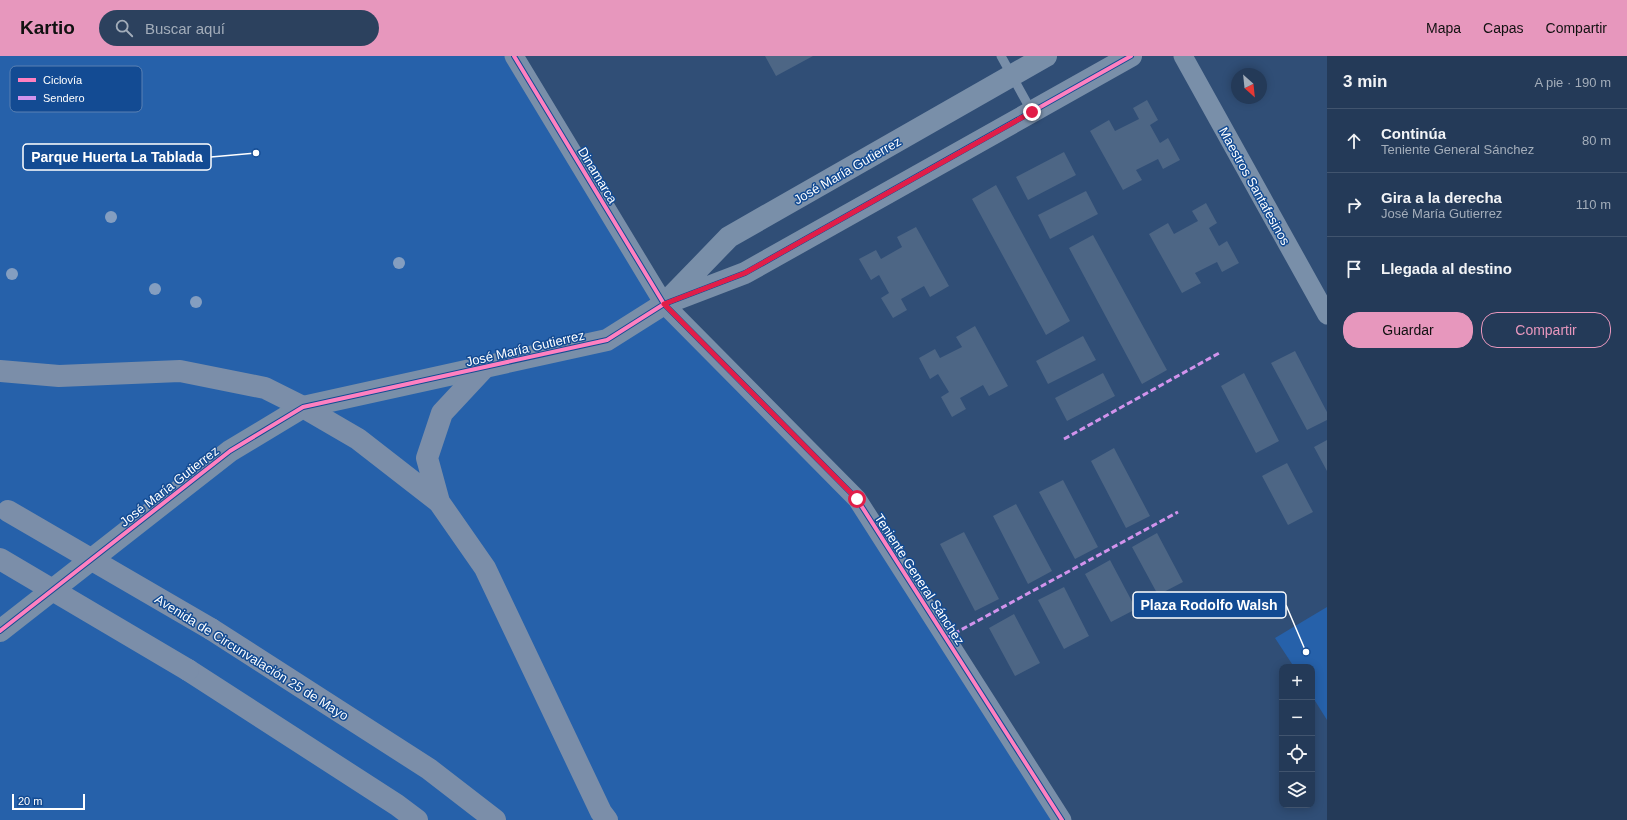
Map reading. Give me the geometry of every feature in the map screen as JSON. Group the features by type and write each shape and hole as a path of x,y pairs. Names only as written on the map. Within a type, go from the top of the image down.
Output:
{"highway":[{"path":"439,502 427,458 442,414 483,369"},
{"path":"0,371 60,376 180,372 265,388 303,407 358,439 439,502 485,568 601,812 608,820"},
{"name":"Avenida de Circunvalación 25 de Mayo","path":"4,508 212,629 429,770 495,820"},
{"path":"0,559 188,670 417,820"}],"street":[{"name":"Dinamarca","path":"514,56 664,304"},
{"name":"José María Gutierrez","path":"664,304 729,238 1046,56"},
{"name":"José María Gutierrez","path":"0,631 230,451 303,407 381,389 483,369 607,340 664,304 745,273 1131,56"},
{"name":"Maestros Santafesinos","path":"1183,56 1327,315"},
{"name":"Teniente General Sánchez","path":"664,304 857,499 1062,820"}],"lane":[{"path":"1001,56 1032,112"}],"shaded area":[{"path":"0,56 514,56 664,304 857,499 1062,820 0,820"},
{"path":"1327,607 1327,720 1315,701 1315,664 1292,664 1275,638"}],"building":[{"path":"765,56 813,56 776,76"},
{"path":"1147,100 1158,120 1150,125 1160,143 1168,138 1180,160 1163,169 1158,159 1136,170 1142,180 1123,190 1090,131 1109,120 1115,131 1139,119 1133,108"},
{"path":"1064,152 1076,175 1028,200 1016,177"},
{"path":"996,185 1070,321 1046,335 972,199"},
{"path":"1086,191 1098,214 1050,239 1038,215"},
{"path":"1206,203 1217,223 1209,228 1219,246 1227,241 1239,263 1222,272 1217,262 1195,273 1201,283 1182,293 1149,234 1168,223 1174,234 1198,221 1192,211"},
{"path":"916,227 949,286 930,297 924,286 901,299 907,310 893,318 881,298 889,293 879,275 871,280 859,259 876,250 881,259 902,247 897,237"},
{"path":"1093,235 1167,370 1142,384 1069,248"},
{"path":"975,326 1008,386 989,396 983,385 960,398 966,409 952,417 941,397 949,392 938,374 930,379 919,358 935,349 940,358 962,347 956,337"},
{"path":"1083,336 1096,360 1048,384 1036,361"},
{"path":"1295,351 1327,412 1327,420 1307,430 1271,363"},
{"path":"1103,373 1115,396 1067,421 1055,398"},
{"path":"1244,373 1279,441 1256,453 1221,386"},
{"path":"1327,440 1327,471 1314,447"},
{"path":"1114,448 1150,516 1126,528 1091,461"},
{"path":"1287,463 1313,512 1288,525 1262,476"},
{"path":"1063,480 1098,547 1075,559 1039,492"},
{"path":"1016,504 1052,571 1028,584 993,516"},
{"path":"964,532 999,599 975,611 940,544"},
{"path":"1157,533 1183,582 1158,595 1132,547"},
{"path":"1110,560 1136,609 1111,622 1085,574"},
{"path":"1064,587 1089,636 1064,649 1038,600"},
{"path":"1014,614 1040,663 1015,676 989,628"}],"marked path":[{"path":"1064,439 1221,352"},
{"path":"946,638 1178,512"}],"cycle path":[{"path":"514,56 664,304 857,499 1062,820"},
{"path":"0,631 230,451 303,407 607,340 664,304 745,273 1131,56"}],"place":[{"name":"Parque Huerta La Tablada","path":"256,153"},
{"name":"Plaza Rodolfo Walsh","path":"1306,652"}],"route":[{"path":"857,499 664,304 745,273 1032,112"}]}
